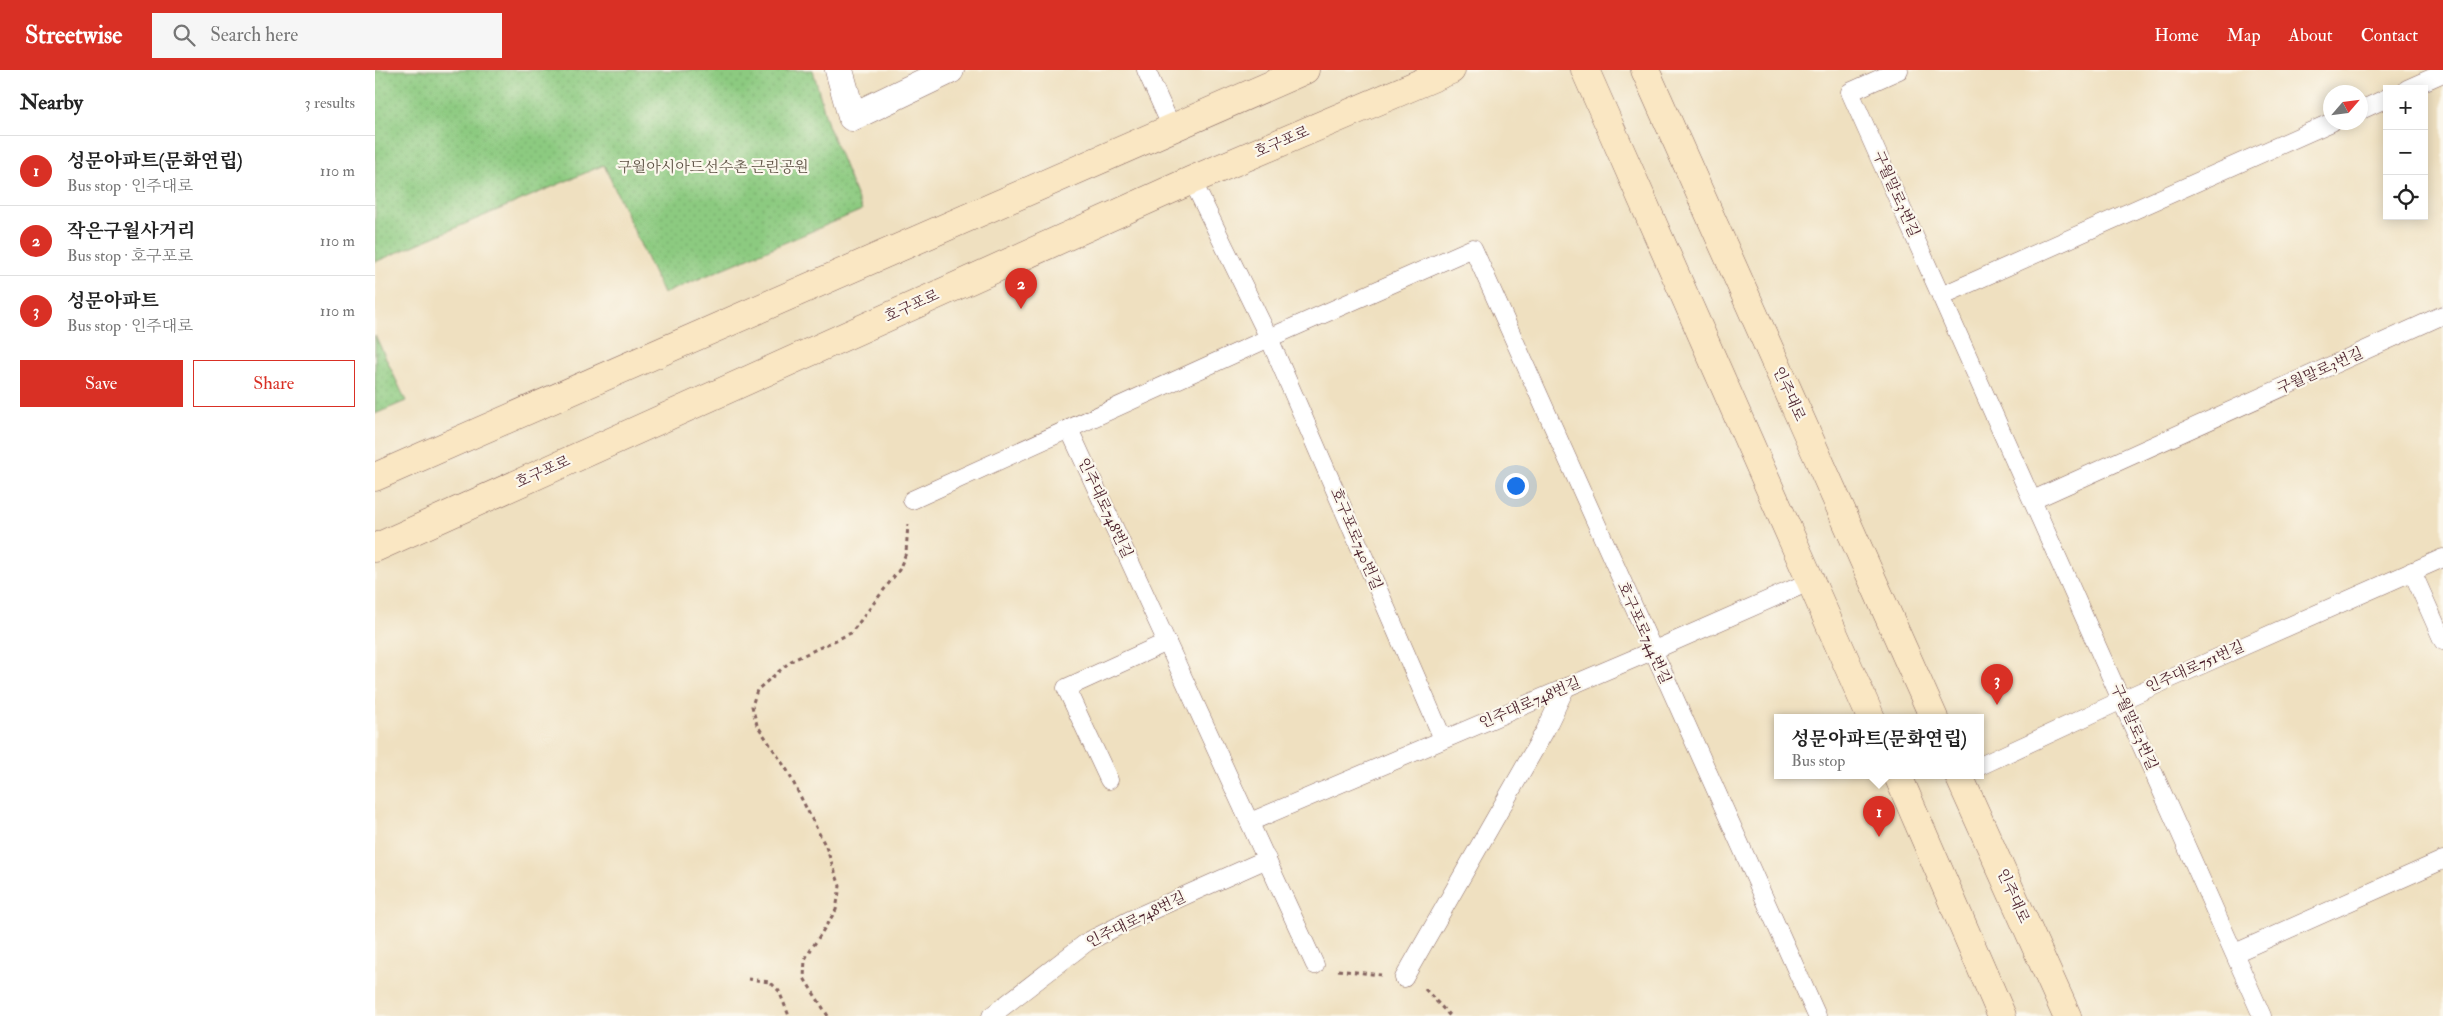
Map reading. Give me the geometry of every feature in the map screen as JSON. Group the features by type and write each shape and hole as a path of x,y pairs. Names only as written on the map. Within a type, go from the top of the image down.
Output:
{"main road":[{"path":"375,477 1305,70"},
{"name":"호구포로","path":"375,548 1192,180 1451,70"},
{"path":"1585,70 1809,582 1869,714"},
{"name":"인주대로","path":"1645,70 1931,714"},
{"path":"1899,779 2002,1016"},
{"name":"인주대로","path":"1960,779 2067,1016"}],"street":[{"path":"839,70 852,117 950,70"}],"lane":[{"path":"1146,70 1172,128"},
{"name":"구월말로3번길","path":"1899,70 1850,92 2263,1016"},
{"path":"2415,85 2443,72"},
{"path":"2368,107 2383,100"},
{"path":"1941,296 2323,126"},
{"name":"호구포로740번길","path":"1192,180 1269,338 1443,739"},
{"name":"호구포로744번길","path":"1269,338 1473,248 1817,1016"},
{"name":"구월말로3번길","path":"2033,500 2443,315"},
{"path":"912,500 1269,338"},
{"name":"인주대로748번길","path":"1069,429 1315,965"},
{"name":"인주대로751번길","path":"1984,764 2122,700 2443,558"},
{"path":"2412,572 2443,641"},
{"name":"인주대로748번길","path":"1250,822 1653,651 1809,582"},
{"path":"1109,780 1065,688 1167,642"},
{"path":"1404,978 1545,731 1566,688"},
{"name":"인주대로748번길","path":"991,1016 1087,942 1130,920 1267,859"},
{"path":"2235,953 2443,860"}],"path":[{"path":"828,1016 804,978 805,959 836,910 840,886 826,847 787,770 757,725 752,706 757,690 791,660 851,633 866,614 899,570 906,553 912,500"},
{"path":"748,979 770,982 779,991 789,1016"}],"green space":[{"name":"구월아시아드선수촌 근린공원","path":"375,70 813,70 828,125 862,210 663,294 604,165 375,262"},
{"path":"375,335 406,401 375,414"}],"place":[{"name":"작은구월사거리","path":"1021,309"},
{"name":"성문아파트","path":"1997,705"},
{"name":"성문아파트(문화연립)","path":"1879,837"}]}
